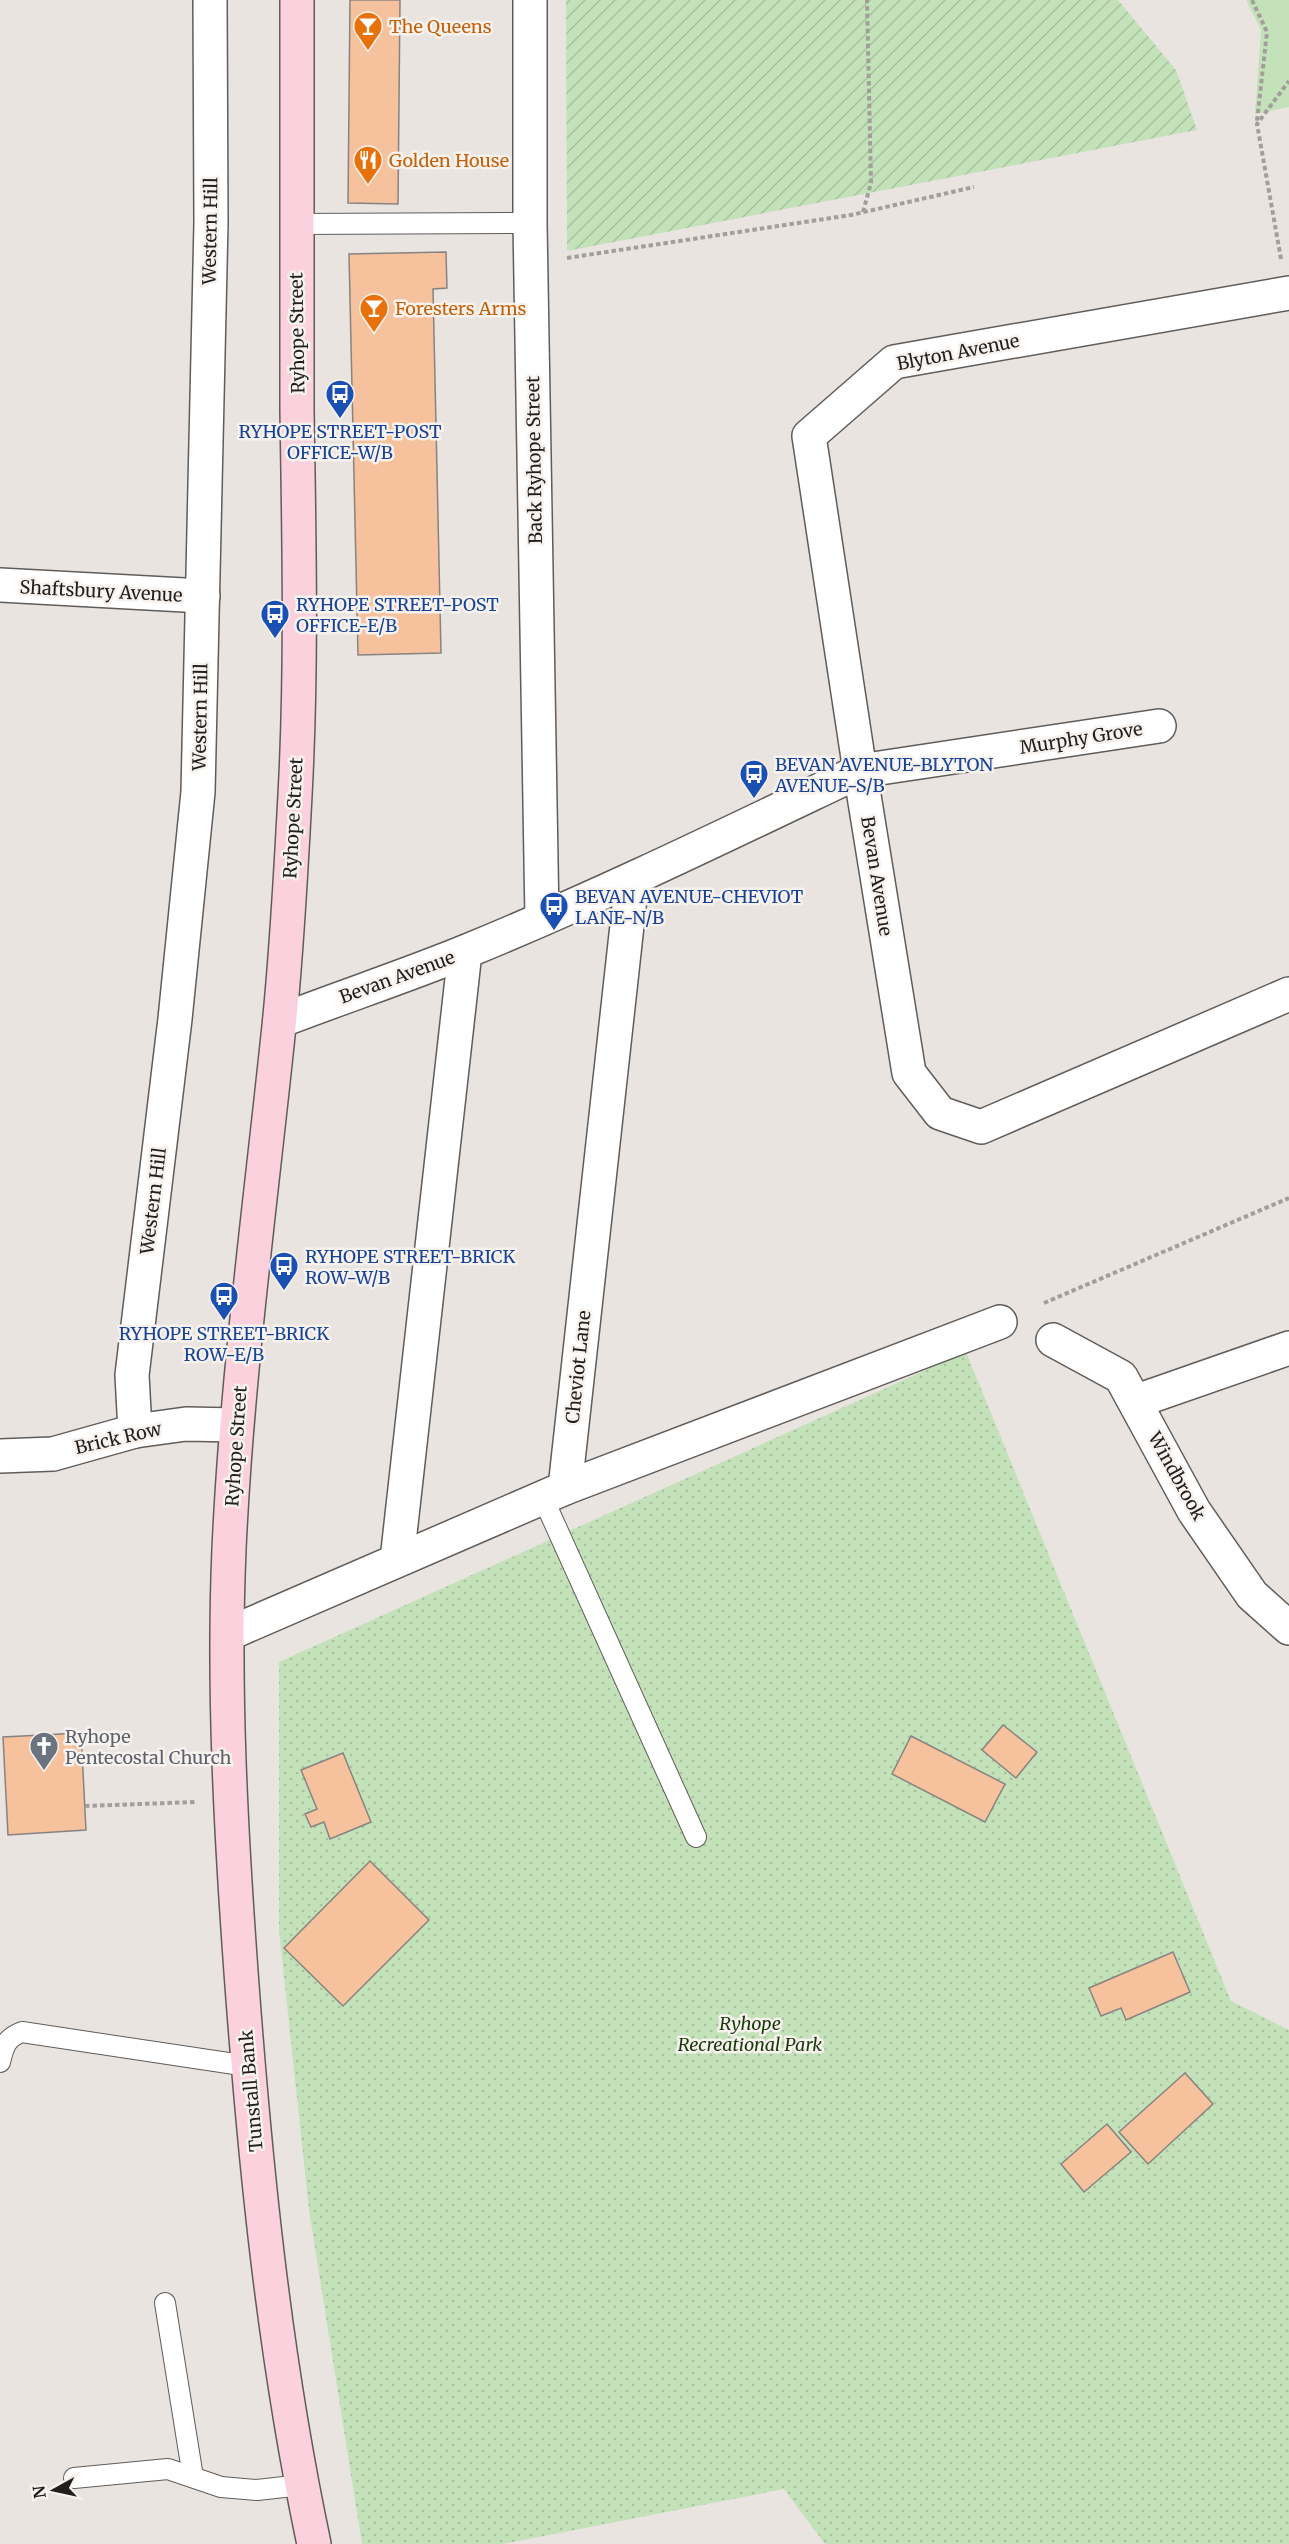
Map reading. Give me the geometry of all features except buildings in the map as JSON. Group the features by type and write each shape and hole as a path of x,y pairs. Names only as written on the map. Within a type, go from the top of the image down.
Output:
{"main road":[{"name":"Ryhope Street","path":"228,1634 229,1554 236,1425 280,1021 296,790 299,578 295,225 297,0"},
{"name":"Tunstall Bank","path":"228,1634 234,1870 248,2066 269,2284 314,2544"}],"street":[{"name":"Western Hill","path":"135,1431 132,1375 174,1031 198,792 212,224 210,0"},
{"name":"Back Ryhope Street","path":"531,0 530,223 542,919"},
{"name":"Blyton Avenue","path":"860,771 809,436 894,362 1288,293"},
{"name":"Shaftsbury Avenue","path":"0,585 203,596"},
{"name":"Murphy Grove","path":"860,771 1159,726"},
{"name":"Bevan Avenue","path":"280,1021 465,952 542,919 632,880 860,771 909,1073 940,1113 981,1127 1289,994"},
{"name":"Cheviot Lane","path":"554,1493 632,880"},
{"path":"397,1560 465,952"},
{"path":"228,1634 554,1493 1000,1322"},
{"name":"Windbrook","path":"1053,1340 1121,1377 1137,1401 1194,1511 1252,1595 1289,1628"},
{"path":"1137,1401 1289,1348"},
{"name":"Brick Row","path":"0,1456 53,1454 135,1431 186,1424 236,1425"}],"lane":[{"path":"295,225 530,223"},
{"path":"554,1493 696,1837"},
{"path":"0,2062 4,2043 22,2032 248,2066"},
{"path":"165,2303 193,2477"},
{"path":"74,2478 168,2469 221,2487 257,2490 302,2485"}],"path":[{"path":"864,212 871,183 867,0"},
{"path":"1252,0 1267,32 1257,124 1288,293"},
{"path":"1257,124 1289,81"},
{"path":"531,264 864,212 974,187"},
{"path":"1000,1322 1289,1198"},
{"path":"85,1806 232,1801"}],"green space":[{"path":"566,0 1118,0 1176,70 1197,130 567,251"},
{"path":"1246,0 1289,0 1289,107 1255,114 1261,30"},
{"name":"Ryhope Recreational Park","path":"966,1352 1231,2001 1289,2030 1289,2544 825,2544 784,2489 503,2544 362,2544 309,2210 279,1930 279,1662"}],"place":[{"name":"The Queens","path":"368,52"},
{"name":"Golden House","path":"368,186"},
{"name":"Foresters Arms","path":"374,334"},
{"name":"RYHOPE STREET-POST OFFICE-W/B","path":"340,420"},
{"name":"RYHOPE STREET-POST OFFICE-E/B","path":"275,640"},
{"name":"BEVAN AVENUE-BLYTON AVENUE-S/B","path":"754,800"},
{"name":"BEVAN AVENUE-CHEVIOT LANE-N/B","path":"554,932"},
{"name":"RYHOPE STREET-BRICK ROW-W/B","path":"284,1292"},
{"name":"RYHOPE STREET-BRICK ROW-E/B","path":"224,1322"},
{"name":"Ryhope Pentecostal Church","path":"44,1772"}]}
